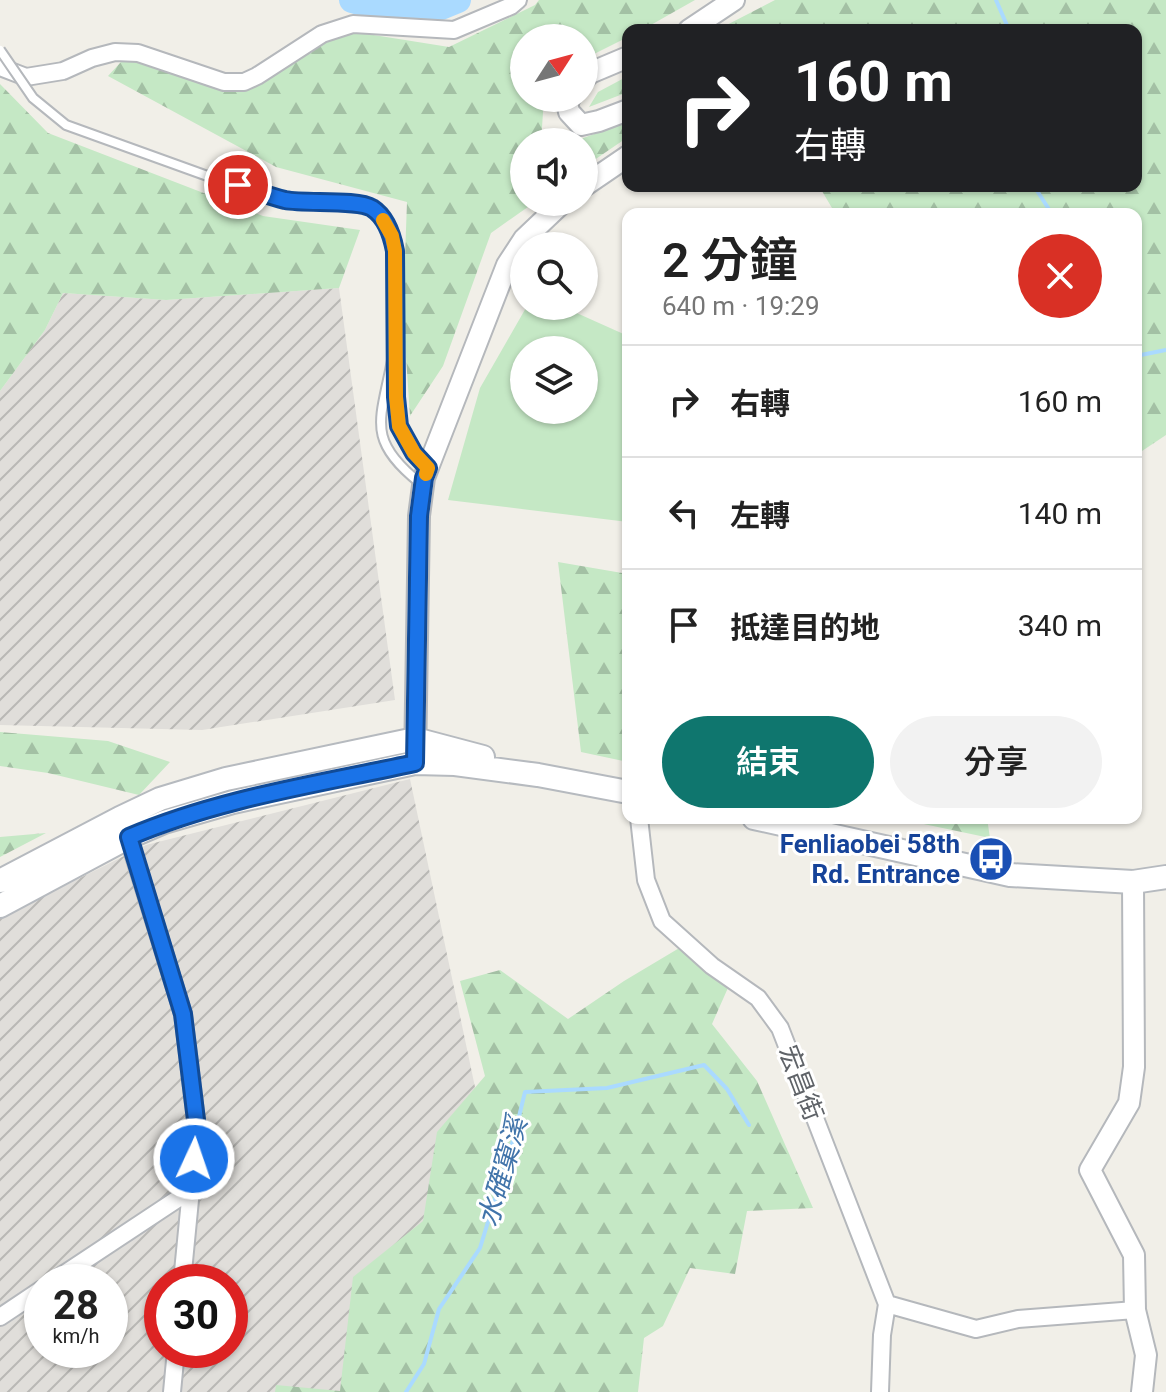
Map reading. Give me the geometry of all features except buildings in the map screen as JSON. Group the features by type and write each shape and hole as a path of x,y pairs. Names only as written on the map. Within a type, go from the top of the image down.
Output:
{"main road":[{"path":"0,906 125,828 160,799 226,779 415,739 455,748 538,775"},
{"path":"0,881 125,828 164,822 233,802 415,763 455,764 538,775 622,791"},
{"path":"781,824 1010,875 1133,882 1166,877"}],"street":[{"path":"0,67 26,77 63,71 115,52 138,53 224,82 244,82 322,34 353,24 454,30 511,6 518,0"},
{"path":"698,24 734,0"},
{"path":"598,70 622,60"},
{"path":"569,112 581,125 622,112"},
{"path":"598,176 622,160"},
{"path":"415,763 419,516 426,477 507,265 524,239 548,216"},
{"name":"宏昌街","path":"640,824 646,880 662,921 712,966 758,998 780,1028 887,1304 882,1335 880,1392"},
{"path":"125,828 183,1014 197,1128 184,1264"},
{"path":"1133,882 1134,1067 1129,1103 1090,1170 1134,1255 1135,1310 1146,1355 1142,1392"},
{"path":"79,1264 191,1190"},
{"path":"0,1317 24,1301"},
{"path":"887,1304 976,1329 1018,1319 1135,1310"},
{"path":"172,1392 174,1368"}],"lane":[{"path":"0,50 33,98 66,125 213,178 287,200 357,204 371,208 383,219 392,236 395,251 399,426 426,477"},
{"path":"396,340 382,404 380,431 388,451 399,464 426,477"}],"shaded area":[{"path":"339,288 395,700 202,730 0,725 0,391 45,330 63,293 166,300"},
{"path":"410,779 487,1144 383,1392 0,1392 0,918 146,845"}],"green space":[{"path":"539,0 695,0 653,24 622,24 622,40 598,52 598,24 510,24 510,112 543,112 542,128 510,128 510,216 515,216 491,233 443,366 410,416 403,312 407,202 276,167 108,76 131,51 226,89 250,88 336,29 449,47 535,5"},
{"path":"775,0 1166,0 1166,435 1142,451 1142,208 832,208 823,192 1142,192 1142,24 729,24"},
{"path":"622,79 622,94 598,104 598,92"},
{"path":"0,84 48,133 263,216 360,230 339,288 166,300 63,293 45,330 0,391"},
{"path":"622,124 622,141 598,157 598,133"},
{"path":"519,320 592,320 622,333 622,521 448,500 480,388"},
{"path":"558,562 622,573 622,761 581,752"},
{"path":"0,732 108,741 170,762 139,795 48,773 0,766"},
{"path":"924,824 988,824 990,838"},
{"path":"46,833 0,857 0,837"},
{"path":"691,941 731,981 712,1024 757,1081 813,1208 747,1211 735,1274 690,1268 663,1326 644,1338 638,1392 275,1392 276,1385 340,1391 353,1277 423,1221 437,1132 485,1076 460,981 500,970 568,1019"}],"waterway":[{"path":"352,0 377,7 441,7 458,0"},
{"path":"996,0 1006,24"},
{"path":"1038,192 1048,208"},
{"path":"1142,355 1166,350"},
{"name":"水確窠溪","path":"406,1392 424,1364 439,1309 480,1248 525,1092 607,1088 704,1065 727,1089 749,1125"}],"slow traffic":[{"path":"383,220 392,236 395,251 399,426 414,453 428,468 426,474"}],"place":[{"name":"Fenliaobei 58th Rd. Entrance","path":"991,859"}],"route":[{"path":"194,1159 197,1128 183,1014 129,837 164,822 233,802 415,763 419,516 428,468 414,453 399,426 395,251 392,236 383,219 371,208 357,204 287,200 238,185"}]}
